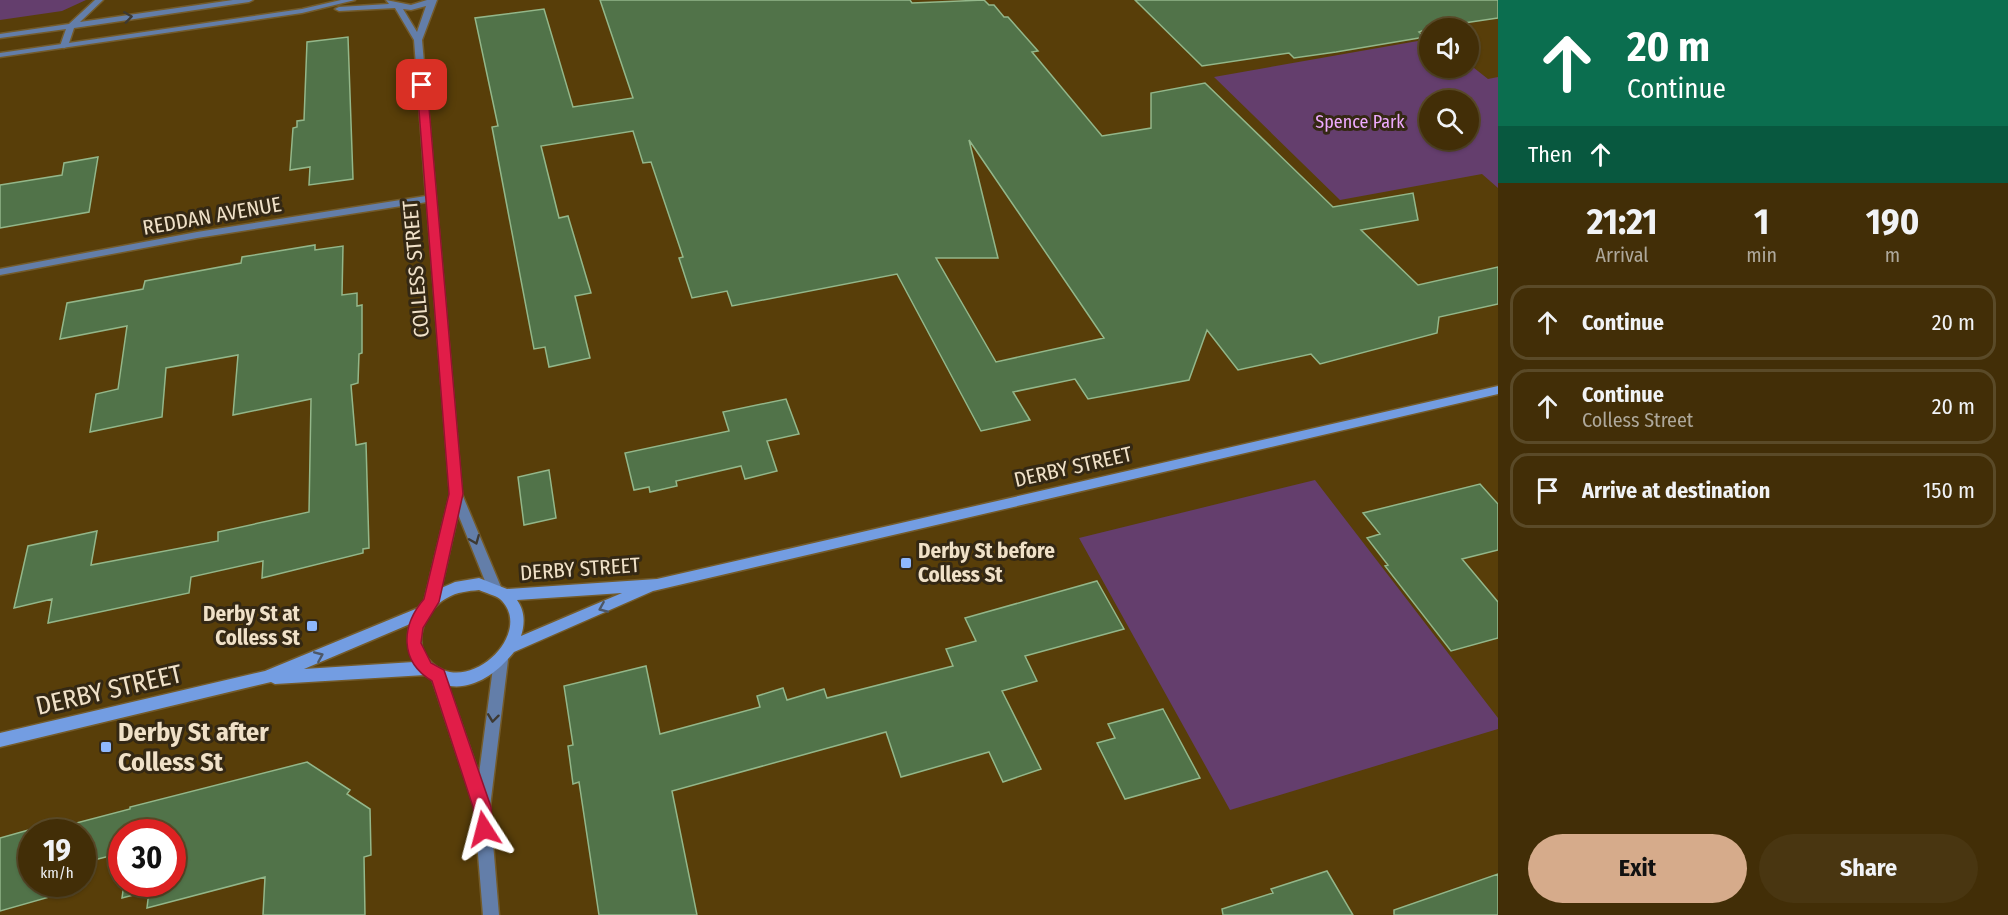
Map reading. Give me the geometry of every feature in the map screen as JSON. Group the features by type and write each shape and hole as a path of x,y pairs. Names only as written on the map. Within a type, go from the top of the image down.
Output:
{"street":[{"path":"64,46 71,26 99,0"},
{"path":"0,36 249,0"},
{"path":"302,11 351,0"},
{"path":"0,55 302,11 394,4 411,7 433,0"},
{"name":"COLLESS STREET","path":"433,0 418,40 456,494 500,591"},
{"name":"COLLESS STREET","path":"394,4 418,40"},
{"name":"REDDAN AVENUE","path":"0,272 197,235 431,198"},
{"name":"DERBY STREET","path":"511,647 657,585 1498,390"},
{"name":"COLLESS STREET","path":"426,607 456,494"},
{"path":"432,672 454,679 471,677 487,671 501,660 511,647 517,633 518,618 514,605 500,591 464,585 448,591 426,607 415,628 413,643 417,657 432,672 482,807"},
{"name":"DERBY STREET","path":"500,591 657,585"},
{"name":"DERBY STREET","path":"0,740 265,678 426,607"},
{"path":"491,915 482,807 501,660"},
{"name":"DERBY STREET","path":"265,678 432,672"}],"green space":[{"path":"0,0 86,0 62,11 0,20"},
{"name":"Spence Park","path":"1419,41 1419,78 1479,78 1479,72 1488,79 1498,77 1498,188 1482,174 1340,200 1214,77"},
{"path":"1315,480 1498,718 1498,729 1230,810 1079,538"}],"building":[{"path":"600,0 910,0 912,3 984,0 989,5 994,5 1004,17 1008,17 1038,51 1032,52 1102,136 1151,128 1151,93 1205,83 1333,207 1413,193 1418,220 1361,230 1418,285 1498,267 1498,304 1439,317 1437,333 1320,364 1311,354 1238,370 1207,330 1189,380 1088,399 1075,379 1013,392 1030,420 981,431 897,274 732,306 727,291 692,298 679,258 683,257 651,162 643,163 633,131 541,146 559,218 568,216 591,293 575,296 590,358 549,367 545,347 534,349 492,127 498,126 475,18 544,9 573,107 633,98","holes":["969,140 1104,338 996,362 936,258 998,258"]},
{"path":"1135,0 1498,0 1498,18 1479,21 1479,18 1419,18 1419,38 1294,58 1289,53 1202,66"},
{"path":"348,37 353,179 309,185 310,167 290,170 293,128 297,127 297,121 304,120 307,42"},
{"path":"98,157 89,212 0,228 0,185 62,175 64,163"},
{"path":"315,245 315,250 343,246 342,295 357,293 357,306 362,305 362,353 359,354 358,383 351,385 356,445 366,443 369,548 363,549 363,553 262,578 263,561 191,577 189,593 48,623 52,599 14,608 28,546 97,531 91,565 218,541 218,532 309,512 311,399 233,415 238,355 166,368 162,417 90,432 96,394 118,389 127,326 60,339 67,303 143,289 145,281 241,263 242,257"},
{"path":"786,399 799,434 767,441 777,471 745,479 741,466 676,481 677,486 650,492 649,487 634,490 625,453 729,431 723,412"},
{"path":"549,470 556,518 524,525 518,477"},
{"path":"1480,484 1498,504 1498,550 1462,559 1498,602 1498,638 1451,651 1385,566 1388,565 1367,538 1380,534 1363,513"},
{"path":"1097,581 1124,629 1025,656 1037,681 1002,691 1041,769 1003,782 989,752 901,777 886,732 672,791 697,915 599,915 579,782 573,784 568,746 573,745 564,686 646,666 660,734 760,707 757,696 783,688 787,700 824,689 827,698 953,666 946,649 976,641 965,618"},
{"path":"1163,709 1200,778 1125,799 1097,743 1115,738 1108,724"},
{"path":"307,762 350,790 347,794 370,809 371,855 364,857 365,915 263,915 265,877 147,908 148,897 186,897 186,819 108,819 108,856 96,860 96,819 92,819 130,809 130,807"},
{"path":"18,833 18,897 49,897 0,911 0,838"},
{"path":"1327,871 1353,915 1223,915 1222,909 1273,893 1271,889"},
{"path":"1498,874 1498,915 1394,915 1394,910"}],"place":[{"name":"Derby St before Colless St","path":"906,563"},
{"name":"Derby St at Colless St","path":"312,626"},
{"name":"Derby St after Colless St","path":"106,747"}],"route":[{"path":"422,85 456,494 431,602 422,613 415,628 413,643 417,657 426,668 438,676 482,807 484,829"}]}
